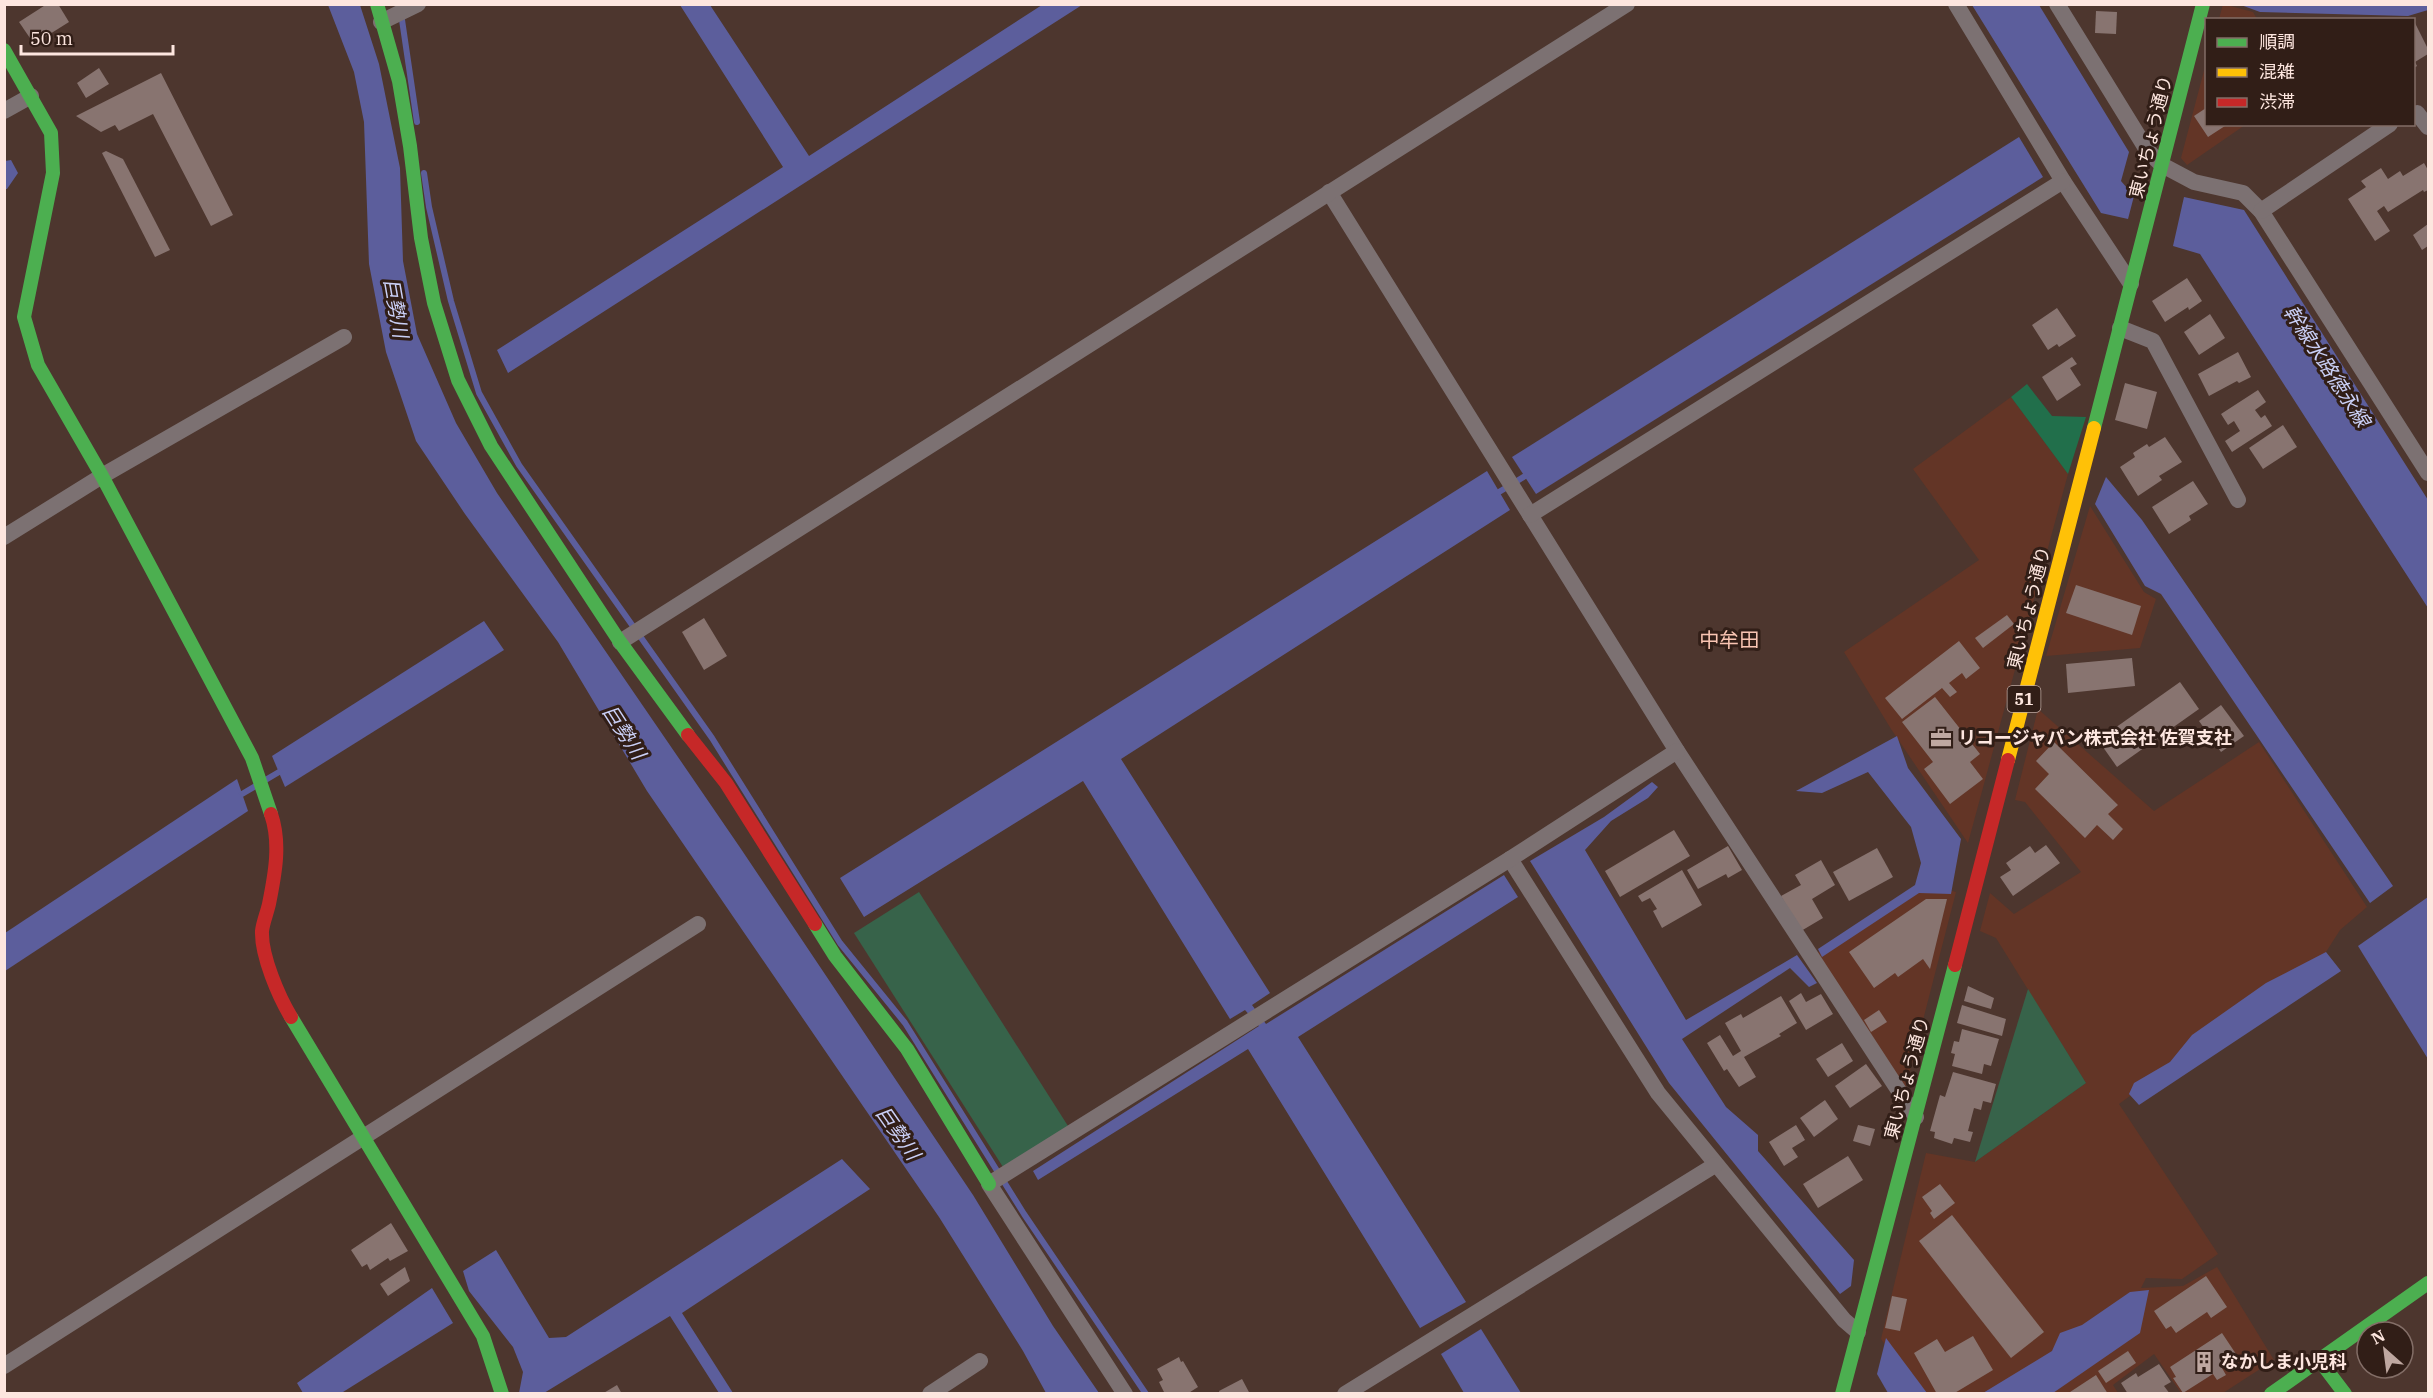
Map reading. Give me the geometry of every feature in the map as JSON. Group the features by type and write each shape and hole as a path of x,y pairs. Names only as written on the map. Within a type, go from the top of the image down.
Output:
{"street":[{"path":"377,4 399,81 410,146 421,238 434,303 458,380 491,446 620,642 662,702 726,783 835,956 907,1049 997,1179 1125,1394"},
{"path":"620,642 1628,4"},
{"path":"1956,4 2062,181 2131,284"},
{"path":"2058,4 2147,150 2162,165 2194,182 2243,193 2261,211 2428,473"},
{"name":"東いちょう通り","path":"1842,1394 1916,1117 2203,4"},
{"path":"381,22 416,6"},
{"path":"4,50 51,133 53,172 24,316 38,365 102,476 252,758 276,828 276,873 262,932 269,968 280,999 483,1336 502,1394"},
{"path":"4,111 31,96"},
{"path":"2415,114 2417,113 2428,127"},
{"path":"2261,211 2387,126"},
{"path":"1530,515 2062,181"},
{"path":"1329,192 1677,751 1916,1117"},
{"path":"2120,328 2153,340 2238,500"},
{"path":"4,537 102,476 344,337"},
{"path":"997,1179 1510,859 1677,751"},
{"path":"1510,859 1658,1093 1844,1320 1858,1332"},
{"path":"4,1366 698,924"},
{"path":"1345,1394 1715,1165"},
{"path":"2271,1394 2428,1283"},
{"path":"930,1394 980,1361"},
{"path":"2320,1361 2345,1394"}],"shaded area":[{"path":"2223,4 2253,12 2256,18 2219,18"},
{"path":"2205,67 2205,126 2244,126 2187,165 2181,158"},
{"path":"2011,397 2068,474 1968,843 1891,729 1844,652 1979,560 1913,469"},
{"path":"2090,506 2144,592 2156,599 2140,648 2046,656"},
{"path":"2038,709 2154,811 2259,742 2367,907 2340,930 2326,952 2119,1104 2218,1254 2182,1279 2146,1278 2141,1288 2183,1286 2217,1267 2274,1360 2223,1393 2181,1393 2154,1354 2113,1385 2118,1393 1920,1393 1881,1339 1926,1153 1975,1162 2086,1083 1996,938 1980,931 1990,893 2014,914 2081,872 2025,802 2015,800"},
{"path":"1927,884 1956,892 1905,1090 1815,954"}],"green space":[{"path":"2027,384 2052,416 2086,417 2068,474 2011,397"},
{"path":"919,892 1068,1126 1003,1167 854,933"},
{"path":"2028,989 2086,1083 1975,1162"}],"water":[{"path":"2428,4 2428,10 2408,16 2260,12 2241,5"},
{"name":"巨勢川","path":"328,5 360,5 379,64 400,168 403,261 417,334 456,423 497,493 739,846 973,1195 1053,1326 1099,1393 1046,1393 1023,1351 939,1217 647,791 558,642 465,514 416,441 386,352 369,264 364,122 354,72"},
{"path":"680,5 710,5 809,156 1042,5 1082,5 508,373 497,350 783,167"},
{"path":"1972,5 2039,5 2129,152 2121,181 2134,196 2128,219 2101,213"},
{"path":"2019,137 2043,177 1536,494 1512,457"},
{"path":"11,160 18,173 5,189 5,161"},
{"name":"幹線水路徳永線","path":"2184,197 2244,210 2428,500 2428,608 2200,254 2173,246"},
{"path":"1487,471 1510,510 1121,759 1270,993 1252,1005 1266,1024 1504,875 1518,897 1298,1037 1466,1302 1420,1328 1248,1049 1038,1180 1033,1171 1259,1026 1245,1010 1230,1019 1083,781 864,917 840,878"},
{"path":"2106,477 2142,520 2393,886 2370,903 2161,594 2145,586 2095,504"},
{"path":"484,621 504,650 285,787 272,756"},
{"path":"1897,736 1908,768 1961,839 1951,894 1919,893 1822,957 1818,949 1915,885 1921,863 1911,827 1868,772 1822,793 1796,791"},
{"path":"237,779 248,811 5,971 5,933"},
{"path":"1652,782 1658,787 1648,798 1611,821 1585,850 1686,1020 1797,955 1817,983 1809,987 1790,968 1682,1039 1726,1107 1758,1135 1758,1151 1854,1260 1851,1286 1840,1294 1669,1083 1530,861 1604,817"},
{"path":"2428,897 2428,1059 2358,946"},
{"path":"2326,952 2341,971 2139,1105 2129,1094 2134,1083 2170,1062 2192,1035 2266,983"},
{"path":"842,1159 870,1189 682,1313 733,1393 719,1393 670,1316 544,1393 519,1393 523,1372 513,1347 469,1291 463,1271 496,1250 549,1338 566,1337"},
{"path":"432,1288 453,1323 343,1393 303,1393 297,1383"},
{"path":"2149,1290 2140,1333 2053,1393 1983,1393 2052,1351 2060,1333 2082,1325 2130,1292"},
{"path":"1481,1329 1521,1393 1464,1393 1441,1354"},
{"path":"1886,1338 1927,1393 1888,1393 1877,1374"}],"building":[{"path":"47,4 58,4 69,22 34,44 19,22"},
{"path":"2096,11 2117,12 2116,34 2095,33"},
{"path":"2415,23 2428,49 2428,54 2415,62"},
{"path":"99,68 109,84 86,98 77,83"},
{"path":"161,73 233,215 211,226 153,114 119,131 115,125 101,132 76,116"},
{"path":"2205,109 2205,126 2225,126 2208,137 2194,116"},
{"path":"106,151 123,159 170,250 155,257 102,153"},
{"path":"2424,163 2428,170 2428,190 2424,192 2423,190 2388,212 2384,206 2377,211 2390,231 2375,241 2348,199 2366,187 2361,181 2381,168 2388,179 2400,171 2403,176"},
{"path":"2428,224 2428,246 2422,250 2413,235"},
{"path":"2187,278 2202,301 2165,322 2152,301"},
{"path":"2057,308 2076,336 2059,347 2057,344 2048,350 2032,325"},
{"path":"2210,314 2225,338 2199,355 2184,332"},
{"path":"2238,352 2251,377 2239,383 2237,381 2209,396 2198,374"},
{"path":"2072,357 2077,364 2070,368 2081,385 2057,401 2042,377"},
{"path":"2125,383 2157,392 2147,429 2115,420"},
{"path":"2258,390 2266,402 2255,410 2261,418 2265,415 2272,426 2232,452 2225,441 2240,431 2234,421 2228,425 2221,414"},
{"path":"2283,425 2297,447 2263,469 2249,448"},
{"path":"2165,437 2182,462 2159,476 2162,480 2138,496 2120,467 2135,457 2133,453"},
{"path":"2193,481 2208,504 2189,516 2191,520 2169,534 2152,507"},
{"path":"2076,585 2141,606 2132,635 2066,613"},
{"path":"2007,615 2014,624 1983,648 1975,638"},
{"path":"704,618 727,656 704,670 682,632"},
{"path":"1959,641 1980,668 1966,679 1962,673 1949,683 1957,692 1950,697 1942,688 1902,719 1885,698"},
{"path":"2132,658 2135,686 2068,693 2066,664"},
{"path":"2180,682 2199,709 2117,767 2098,740"},
{"name":"リコージャパン株式会社 佐賀支社","path":"1935,697 1980,754 1970,762 1983,779 1950,804 1924,769 1933,762 1902,722"},
{"path":"2221,705 2244,736 2221,752 2199,721"},
{"path":"2054,742 2118,805 2108,814 2123,829 2113,840 2097,825 2085,838 2035,789 2049,774 2036,761"},
{"path":"1674,830 1690,856 1620,897 1605,871"},
{"path":"2046,845 2060,863 2013,896 2000,877 2011,870 2006,863 2030,846 2035,853"},
{"path":"1728,846 1742,870 1728,878 1726,874 1698,889 1687,870"},
{"path":"1877,848 1893,877 1849,901 1833,872"},
{"path":"1821,860 1835,885 1812,899 1823,918 1801,931 1781,896 1801,885 1795,875"},
{"path":"1682,870 1702,905 1662,928 1653,911 1657,909 1650,898 1642,902 1638,896"},
{"path":"1926,899 1947,899 1930,969 1923,959 1898,977 1895,973 1874,988 1849,952"},
{"path":"1968,986 1994,998 1991,1009 1964,1001"},
{"path":"1801,993 1806,1002 1821,994 1833,1014 1806,1030 1789,1001"},
{"path":"1781,996 1797,1023 1779,1034 1781,1036 1744,1057 1756,1077 1739,1087 1727,1069 1724,1071 1707,1043 1720,1035 1733,1056 1741,1051 1725,1023 1741,1014 1743,1018"},
{"path":"1962,1005 2006,1019 2002,1036 1957,1023"},
{"path":"1879,1010 1887,1022 1871,1032 1864,1020"},
{"path":"1962,1029 1999,1039 1991,1066 1984,1064 1982,1074 1952,1066 1955,1054 1951,1053 1954,1041 1959,1042"},
{"path":"1842,1043 1853,1061 1828,1077 1816,1059"},
{"path":"1866,1064 1882,1086 1850,1108 1835,1086"},
{"path":"1953,1072 1996,1084 1991,1103 1983,1101 1981,1110 1974,1108 1968,1131 1973,1132 1970,1142 1954,1138 1952,1144 1934,1138 1935,1132 1930,1131 1940,1095 1945,1097"},
{"path":"1825,1100 1838,1119 1814,1137 1800,1118"},
{"path":"1796,1125 1805,1140 1792,1148 1798,1157 1784,1166 1769,1142"},
{"path":"1858,1125 1875,1129 1870,1146 1853,1141"},
{"path":"1848,1156 1863,1180 1818,1208 1803,1184"},
{"path":"1940,1184 1955,1203 1934,1219 1930,1213 1932,1211 1922,1197"},
{"path":"1952,1215 2044,1332 2011,1358 1919,1241"},
{"path":"391,1223 408,1251 390,1261 388,1258 370,1270 367,1264 362,1267 351,1250"},
{"path":"405,1267 410,1281 388,1296 380,1284"},
{"path":"2206,1276 2227,1307 2211,1318 2207,1312 2176,1333 2171,1326 2166,1329 2154,1311"},
{"path":"1892,1296 1907,1299 1900,1331 1885,1328"},
{"name":"なかしま小児科","path":"2222,1333 2238,1357 2222,1368 2226,1375 2217,1380 2213,1374 2183,1393 2173,1378 2176,1377 2170,1367"},
{"path":"1973,1336 1993,1370 1953,1394 1937,1394 1914,1353 1937,1339 1945,1352"},
{"path":"2128,1351 2136,1363 2106,1383 2098,1371"},
{"path":"1179,1357 1198,1387 1187,1394 1165,1394 1159,1382 1163,1380 1157,1369"},
{"path":"2159,1364 2171,1382 2164,1386 2170,1394 2128,1394 2121,1383 2136,1373 2138,1377"},
{"path":"2096,1375 2108,1394 2067,1394"},
{"path":"1242,1379 1250,1394 1220,1394 1219,1391"},
{"path":"617,1385 622,1394 602,1394"}],"waterway":[{"path":"401,13 417,122"},
{"path":"424,173 429,207 451,301 479,393 519,465 712,738 840,943 905,1023 1024,1214 1146,1394"},
{"path":"1499,492 1525,476"},
{"path":"242,794 279,772"}],"traffic: fast":[{"path":"377,4 399,81 410,146 421,238 434,303 458,380 491,446 620,642 688,735"},
{"path":"2094,428 2203,4"},
{"path":"4,50 51,133 53,173 24,317 38,365 102,476 252,758 271,814"},
{"path":"815,924 835,956 907,1049 989,1184"},
{"path":"1842,1394 1955,965"},
{"path":"291,1017 483,1336 502,1394"},
{"path":"2271,1394 2428,1283"},
{"path":"2320,1361 2345,1394"}],"traffic: slow":[{"path":"2008,760 2094,428"}],"traffic: jam":[{"path":"688,735 726,783 815,924"},
{"path":"1955,965 2008,760"},
{"path":"271,814 276,836 276,859 262,941 272,976 291,1017"}],"place":[{"name":"リコージャパン株式会社 佐賀支社","path":"1941,738"},
{"name":"なかしま小児科","path":"2204,1362"}],"district":[{"name":"中牟田","path":"1729,640"}]}
